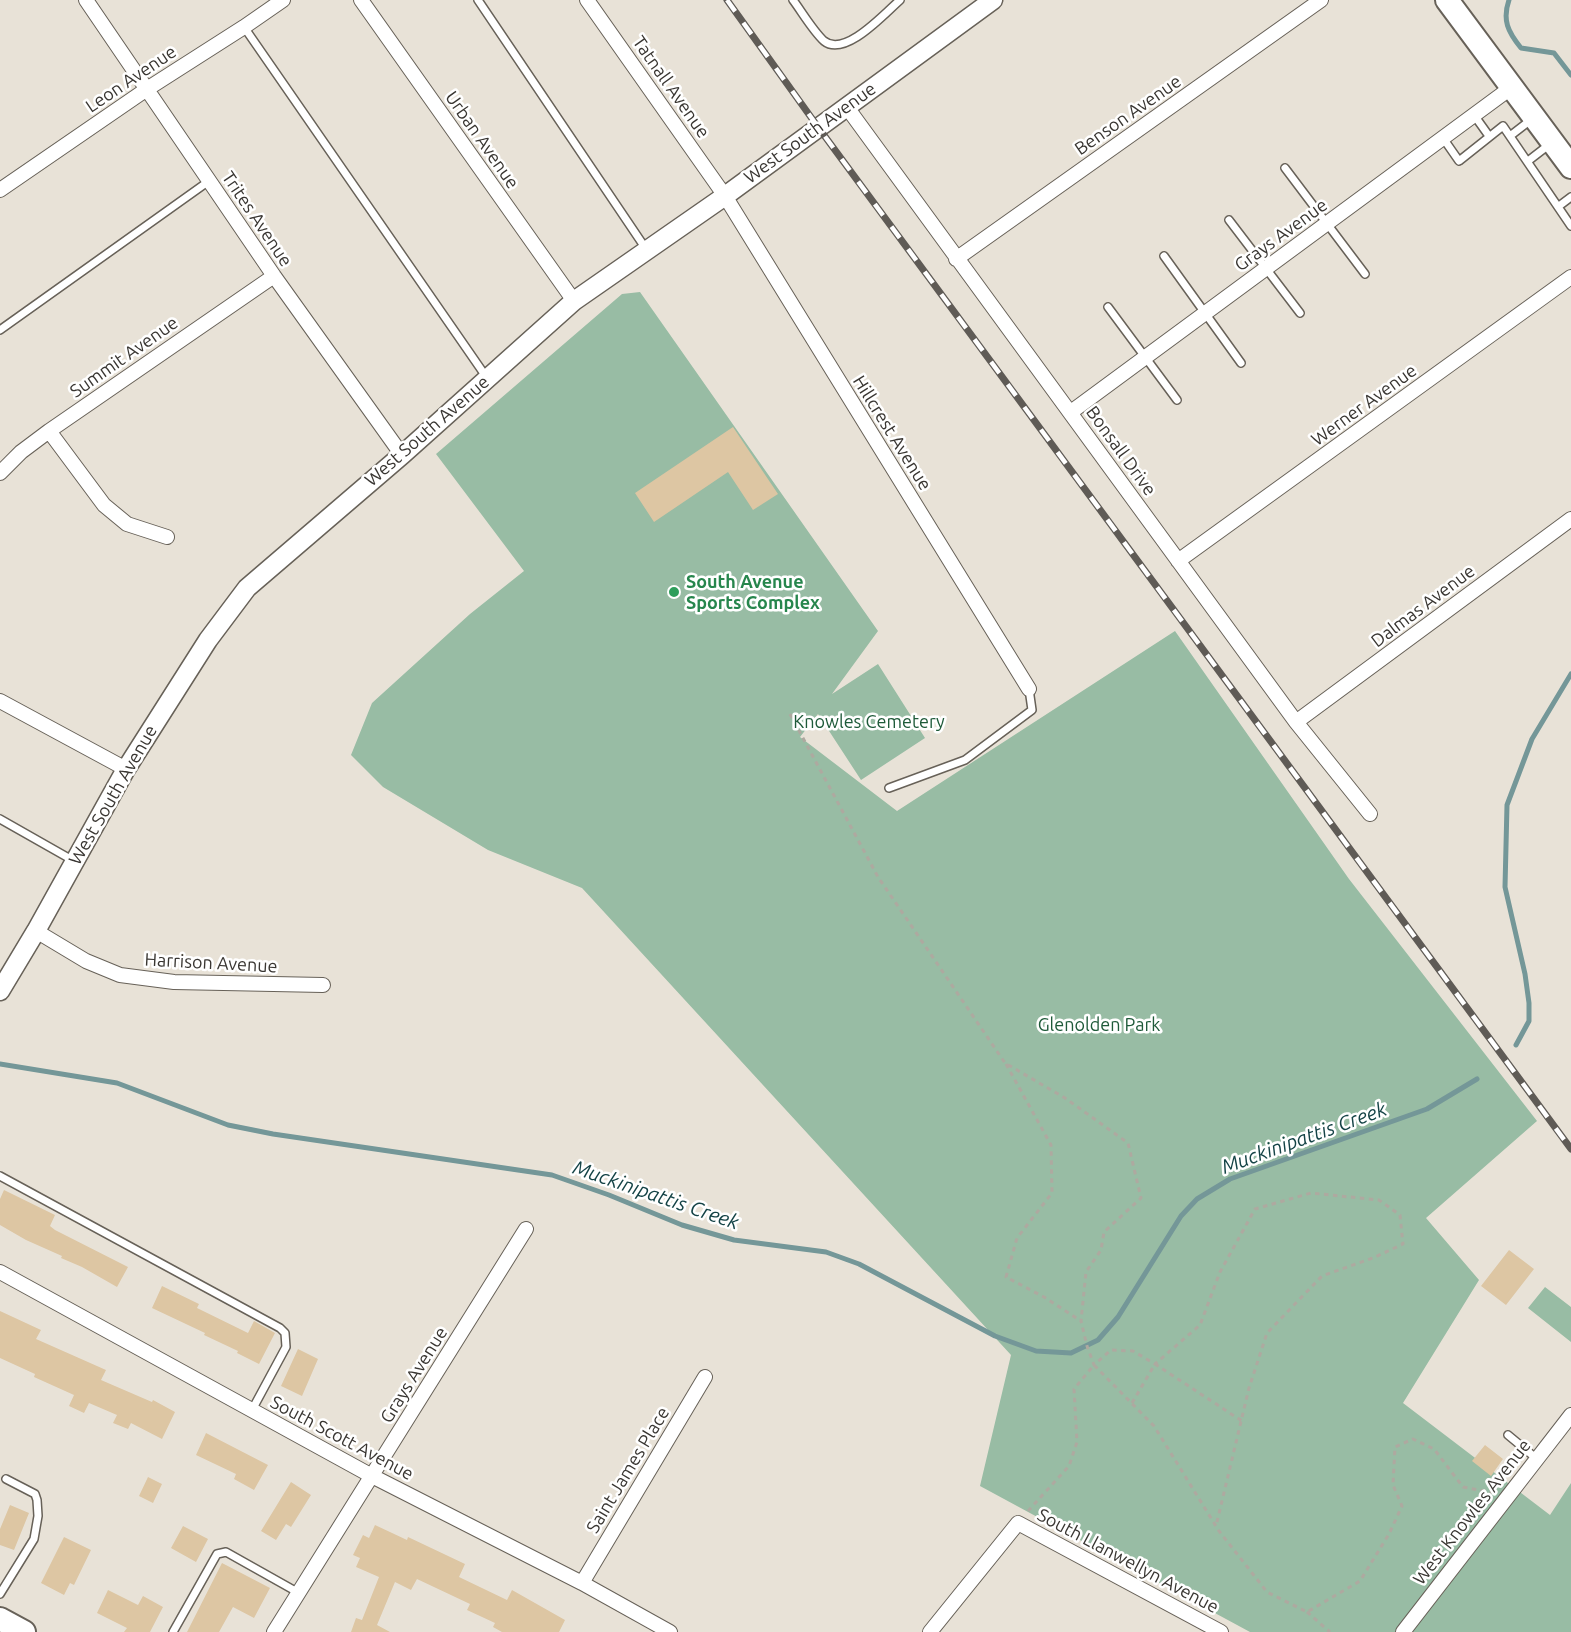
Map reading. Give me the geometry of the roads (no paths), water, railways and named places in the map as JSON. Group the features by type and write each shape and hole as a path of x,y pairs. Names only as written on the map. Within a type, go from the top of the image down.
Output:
{"main road":[{"path":"1447,0 1571,167"},
{"path":"0,1619 24,1632"}],"street":[{"name":"Trites Avenue","path":"86,0 274,276 402,455"},
{"name":"Leon Avenue","path":"0,190 147,89 283,0"},
{"name":"Urban Avenue","path":"361,0 574,301"},
{"name":"Tatnall Avenue","path":"587,0 725,196"},
{"name":"West South Avenue","path":"0,991 126,769 208,640 247,588 402,455 574,301 725,196 993,0"},
{"name":"Benson Avenue","path":"956,259 1321,0"},
{"name":"Grays Avenue","path":"1071,412 1512,87"},
{"name":"Bonsall Drive","path":"846,106 1296,722 1370,814"},
{"name":"Hillcrest Avenue","path":"725,196 1029,689"},
{"name":"Summit Avenue","path":"0,473 21,452 49,430 274,276"},
{"name":"Werner Avenue","path":"1178,561 1571,277"},
{"path":"49,430 104,505 127,524 167,537"},
{"name":"Dalmas Avenue","path":"1296,722 1571,519"},
{"path":"0,701 126,769"},
{"name":"Harrison Avenue","path":"36,931 86,961 120,975 174,982 323,985"},
{"name":"Grays Avenue","path":"274,1632 526,1229"},
{"name":"South Scott Avenue","path":"0,1272 372,1476 582,1583 670,1632"},
{"name":"Saint James Place","path":"582,1583 705,1377"},
{"name":"West Knowles Avenue","path":"1403,1632 1571,1415"},
{"name":"South Llanwellyn Avenue","path":"930,1632 1018,1523 1221,1632"}],"lane":[{"path":"478,0 647,250"},
{"path":"793,0 825,42 837,45 856,39 900,0"},
{"path":"244,27 487,379"},
{"path":"1474,116 1489,136"},
{"path":"1510,136 1534,117"},
{"path":"1443,138 1459,160 1503,126 1571,226"},
{"path":"1528,161 1553,142"},
{"path":"1285,168 1365,273"},
{"path":"0,330 209,181"},
{"path":"1559,207 1571,196"},
{"path":"1229,220 1300,313"},
{"path":"1164,256 1241,363"},
{"path":"1107,307 1177,400"},
{"path":"889,788 965,760 1032,710 1029,689"},
{"path":"0,819 75,861"},
{"path":"0,1176 280,1328 285,1334 286,1347 252,1410"},
{"path":"1508,1435 1537,1459"},
{"path":"0,1594 34,1539 38,1516 35,1494 6,1479"},
{"path":"173,1632 217,1554 226,1552 299,1593"}],"waterway":[{"path":"1509,0 1506,20 1513,37 1521,48 1554,53 1571,75"},
{"name":"Muckinipattis Creek","path":"1516,1045 1529,1021 1529,1003 1525,974 1505,887 1507,805 1532,739 1571,674"},
{"name":"Muckinipattis Creek","path":"0,1064 117,1083 228,1125 273,1134 552,1175 682,1225 734,1240 826,1252 859,1264 995,1336 1036,1351 1071,1353 1098,1340 1118,1317 1181,1216 1197,1199 1230,1179 1427,1109 1477,1079"}],"railway":[{"path":"727,0 818,127 1571,1149"}],"place":[{"name":"South Avenue Sports Complex","path":"674,592"}],"park label":[{"name":"Knowles Cemetery","path":"869,722"},
{"name":"Glenolden Park","path":"1099,1025"}]}
